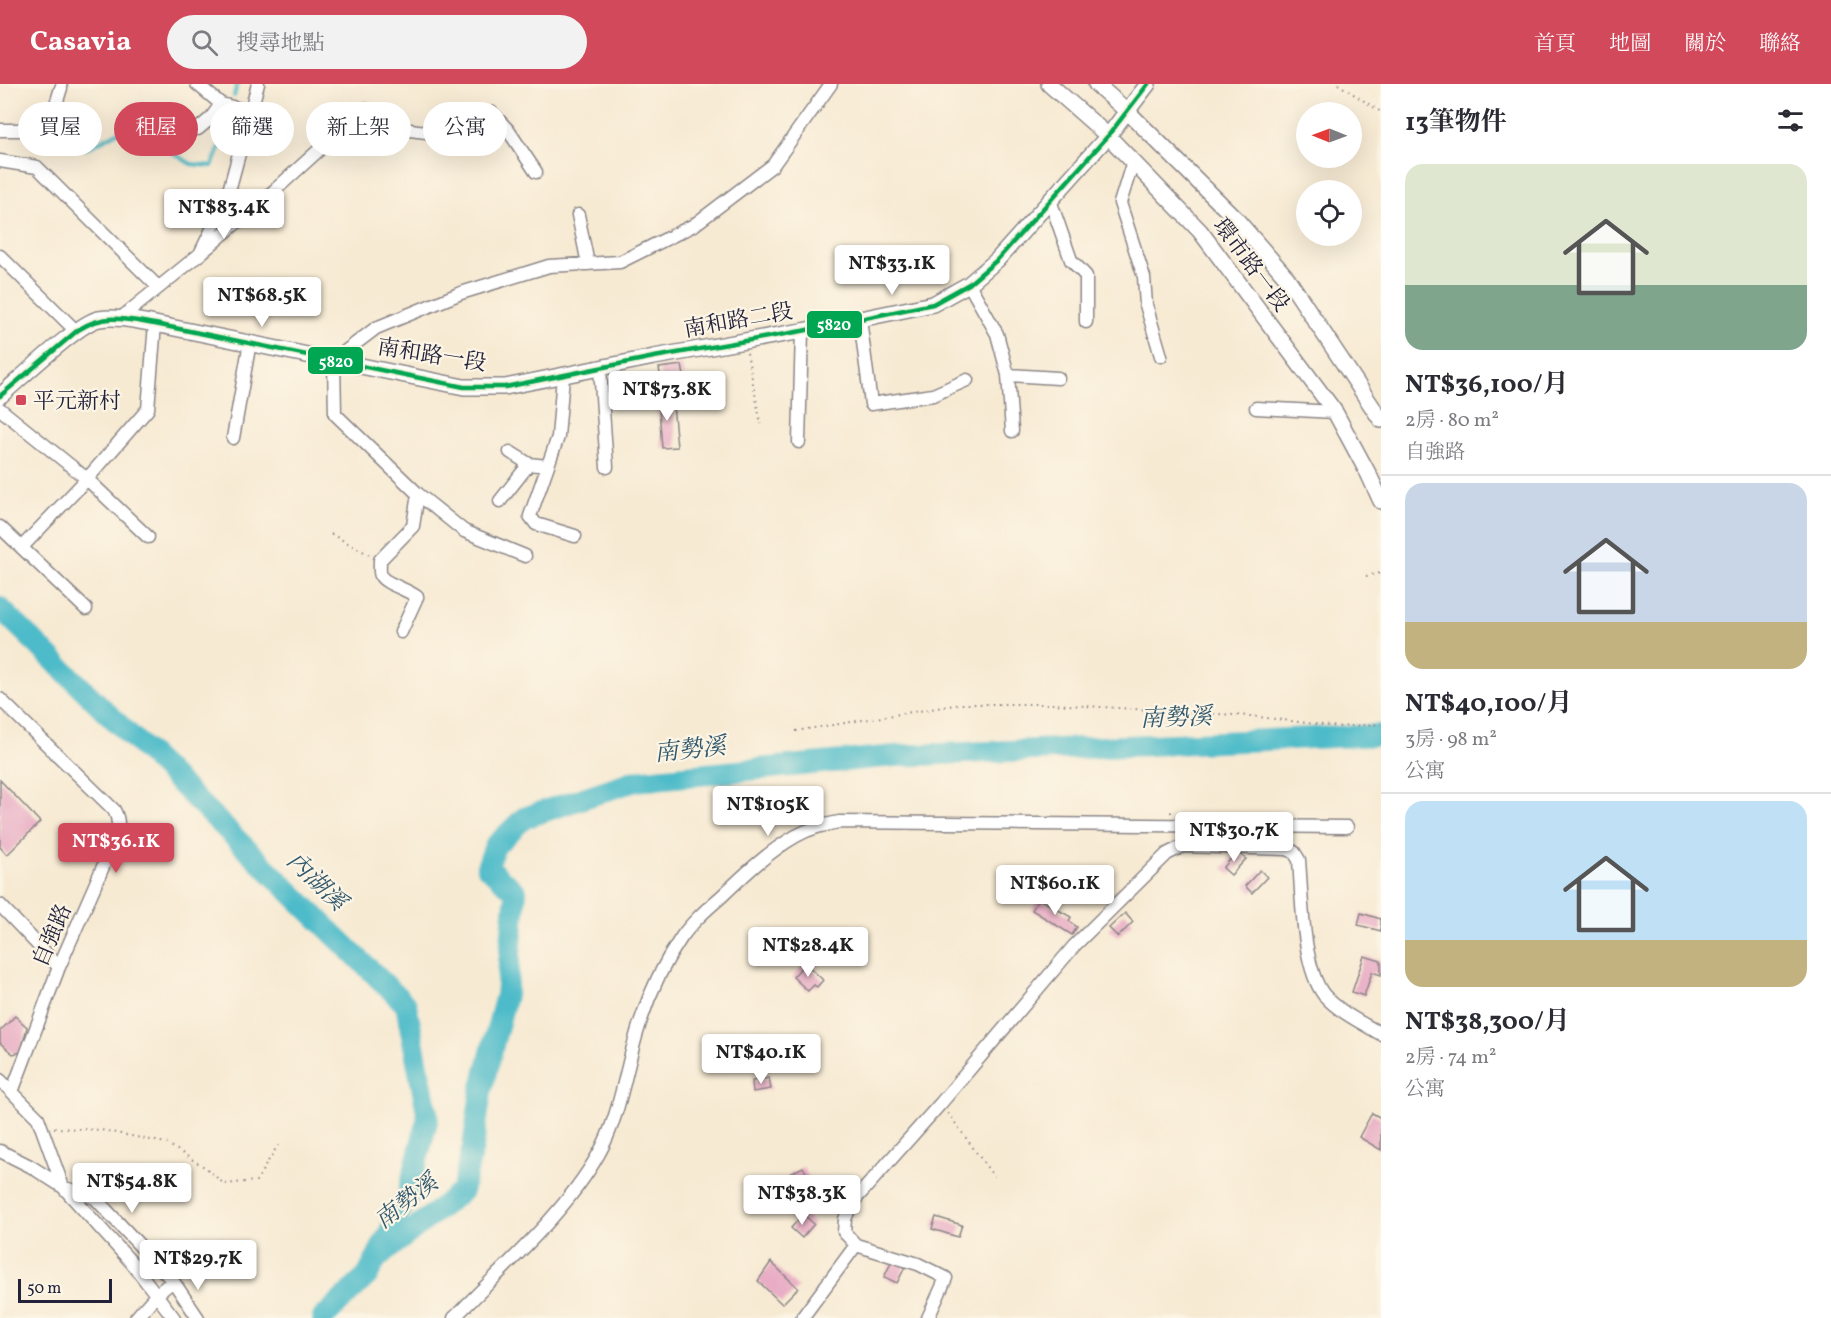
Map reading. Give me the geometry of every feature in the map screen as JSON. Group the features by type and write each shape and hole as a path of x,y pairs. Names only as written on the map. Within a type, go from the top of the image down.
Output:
{"main road":[{"name":"環市路一段","path":"1049,84 1108,136 1200,231 1335,412 1381,501"},
{"name":"環市路一段","path":"1096,84 1127,111 1235,218 1287,278 1381,420"},
{"name":"南和路二段","path":"563,376 933,304 969,284 997,260 1108,136 1148,84"},
{"name":"南和路一段","path":"0,396 76,330 97,319 121,318 250,342 464,387 505,387 563,376"}],"street":[{"path":"197,84 219,102"},
{"path":"254,102 258,84"},
{"path":"525,556 464,531 418,494 335,414 334,360 376,327 461,293 549,266 620,262 694,225 773,165 831,84"},
{"path":"0,130 19,130 53,114 61,88"},
{"path":"121,318 275,190 364,109 376,112 402,129 434,133 459,128 492,113 508,130 536,172"},
{"path":"198,129 210,119"},
{"path":"200,254 227,198 239,156"},
{"path":"0,161 37,167 158,286"},
{"path":"1133,161 1120,203 1144,277 1146,305 1161,356"},
{"path":"1050,200 1071,260 1086,276 1086,322"},
{"path":"578,215 588,264"},
{"path":"0,256 76,330"},
{"path":"969,284 997,334 1008,375 1012,431"},
{"path":"860,320 871,404 933,395 968,380"},
{"path":"22,547 87,479 148,409 156,324"},
{"path":"799,442 802,331"},
{"path":"233,438 250,342"},
{"path":"600,368 607,467"},
{"path":"1008,375 1058,378"},
{"path":"563,376 558,437 530,516 536,524 575,536"},
{"path":"1256,408 1335,412"},
{"path":"0,409 87,479 148,537"},
{"path":"510,452 529,464 548,466"},
{"path":"500,501 529,464"},
{"path":"401,632 417,597 408,589 383,580 380,575 380,560 413,526 418,494"},
{"path":"0,527 86,609"},
{"name":"自強路","path":"0,699 114,810 119,819 119,828 113,844 60,966 12,1092"},
{"path":"454,1318 509,1264 581,1183 600,1153 610,1128 641,1020 655,984 680,939 696,920 757,863 796,836 815,827 839,822 1347,827"},
{"path":"928,1318 946,1278 918,1264 856,1245 843,1232 844,1219 852,1203 941,1103 1074,946 1167,854 1183,846 1287,849 1294,852 1299,860 1307,947 1313,972 1320,987 1324,994 1344,1012 1381,1034"},
{"path":"0,905 60,966"},
{"path":"0,1080 38,1118 63,1186 157,1294 174,1318"},
{"path":"0,1151 63,1186 95,1198 173,1281 198,1318"},
{"path":"802,1318 856,1245"},
{"path":"135,1318 157,1294 173,1281"}],"path":[{"path":"1338,84 1381,112"},
{"path":"745,341 761,424"},
{"path":"331,534 380,560"},
{"path":"1366,576 1381,573"},
{"path":"796,731 961,704 1052,704 1228,714 1338,727 1381,724"},
{"path":"941,1103 994,1177"},
{"path":"42,1127 101,1130 166,1143 206,1168 224,1184 256,1181 278,1145"}],"building":[{"path":"682,365 684,376 661,379 659,368"},
{"path":"672,394 677,447 662,448 658,396"},
{"path":"0,780 40,822 7,855 0,847"},
{"path":"1237,852 1246,859 1231,875 1223,868"},
{"path":"1260,870 1267,877 1252,893 1245,886"},
{"path":"1037,873 1050,881 1039,899 1026,891"},
{"path":"1039,899 1071,917 1069,921 1077,927 1072,935 1032,910"},
{"path":"1125,913 1133,922 1118,937 1109,928"},
{"path":"1361,913 1381,919 1381,931 1358,925"},
{"path":"1364,956 1381,961 1381,975 1372,972 1364,996 1352,992"},
{"path":"805,963 823,980 817,987 814,985 808,991 793,977"},
{"path":"15,1016 27,1027 21,1052 13,1054 0,1043 0,1031"},
{"path":"769,1078 771,1089 753,1092 752,1081"},
{"path":"1372,1113 1381,1118 1381,1150 1359,1137"},
{"path":"803,1167 816,1191 802,1198 789,1174"},
{"path":"803,1214 814,1224 802,1238 791,1228"},
{"path":"936,1217 962,1225 958,1237 932,1229"},
{"path":"893,1259 906,1265 897,1283 884,1277"},
{"path":"771,1262 798,1288 782,1304 758,1281"}],"waterway":[{"path":"234,96 237,84"},
{"path":"102,140 125,128 149,138 191,164 212,166 216,156"},
{"name":"內湖溪","path":"0,608 406,1005 428,1117 408,1195 368,1275 323,1318"},
{"name":"南勢溪","path":"375,1260 462,1191 473,1147 481,1091 506,995 516,892 487,867 495,846 524,818 634,781 895,756 1381,735"}],"transit line":[{"name":"5820","path":"0,396 78,330 106,319 125,319 155,324 464,387 505,387 933,304 969,284 997,260 1108,136 1148,84"}],"place":[{"name":"平元新村","path":"21,400"}]}
